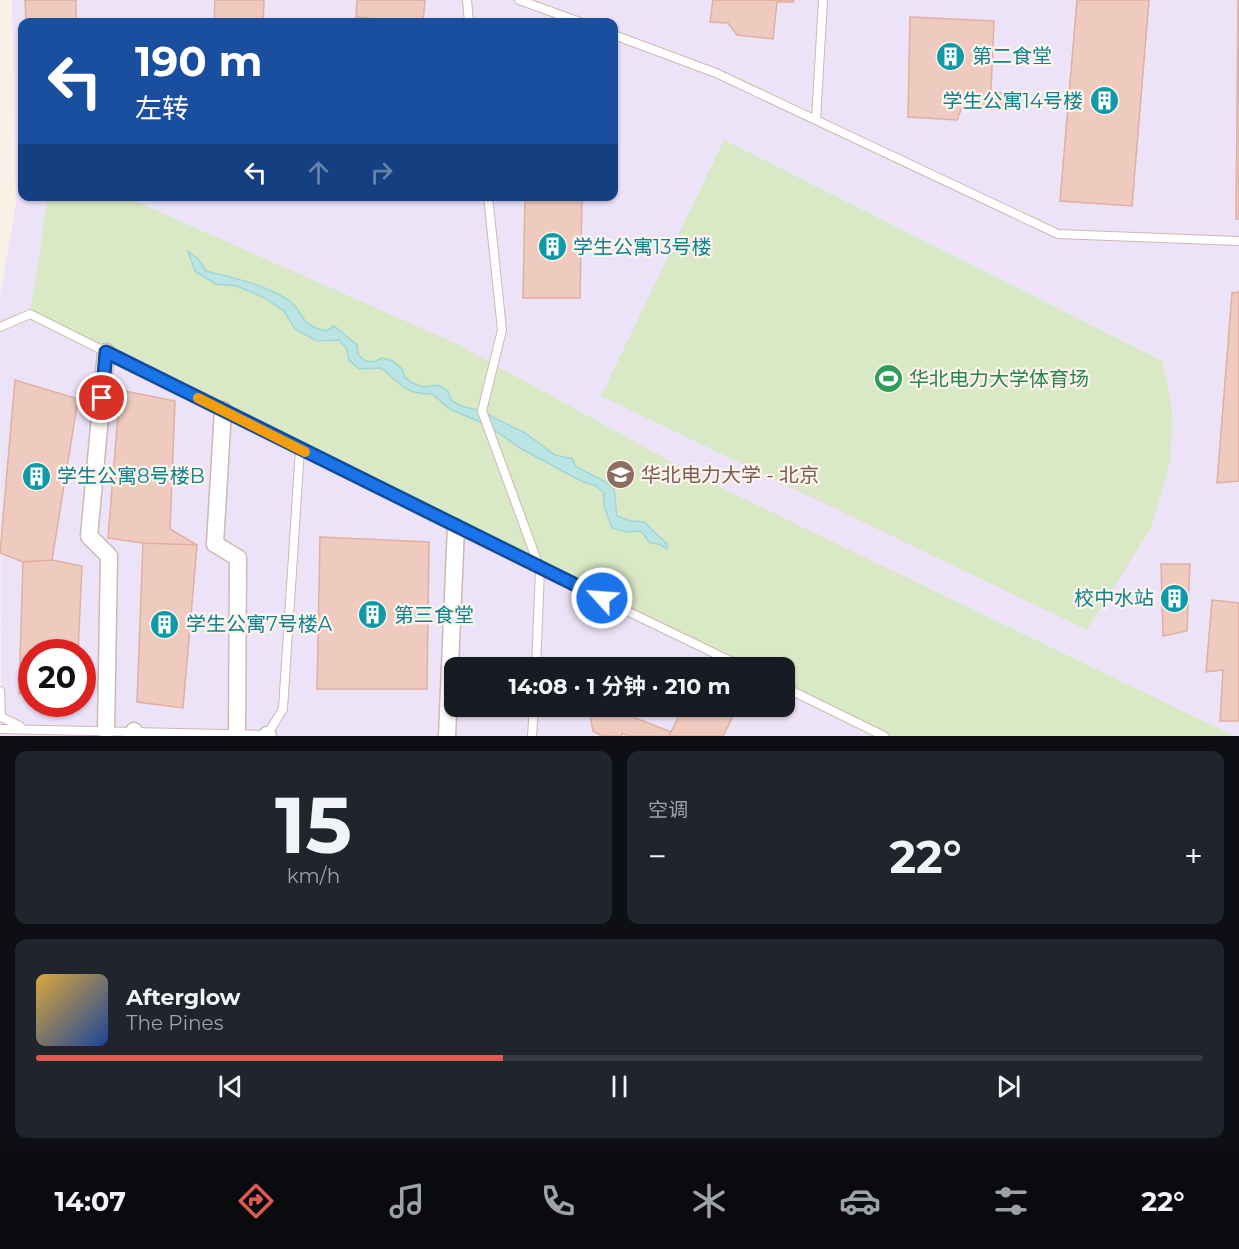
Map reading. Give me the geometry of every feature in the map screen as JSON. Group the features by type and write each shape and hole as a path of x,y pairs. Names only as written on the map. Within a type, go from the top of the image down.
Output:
{"street":[{"path":"106,352 89,536 110,556 106,730"},
{"path":"223,410 215,544 238,558 237,734"},
{"path":"447,736 456,527"}],"lane":[{"path":"467,0 469,18"},
{"path":"519,0 569,18"},
{"path":"816,120 823,0"},
{"path":"618,36 716,73 1058,234 1239,241"},
{"path":"489,201 502,330 482,411 540,569 536,657"},
{"path":"0,327 30,314 540,569 722,657"},
{"path":"0,729 106,730 134,734 268,735 283,709 300,449"},
{"path":"0,692 1,717 23,728"},
{"path":"795,692 885,736"},
{"path":"532,736 533,717"}],"shaded area":[{"name":"华北电力大学 - 北京","path":"12,0 1239,0 1239,736 1,736 0,297 16,203"}],"green space":[{"name":"华北电力大学体育场","path":"724,140 1162,361 1172,407 1171,459 1151,528 1087,630 601,396"},
{"path":"47,201 135,201 457,344 697,476 1234,736 884,736 795,692 795,657 725,657 30,314"}],"water":[{"path":"188,251 199,260 206,271 258,286 288,300 310,325 326,331 334,326 357,345 358,354 365,361 374,362 382,358 393,361 412,383 424,387 438,385 448,391 451,400 461,406 481,411 525,433 555,455 573,459 575,466 606,482 614,489 617,516 630,521 644,522 667,544 667,549 659,544 650,543 641,531 626,532 612,528 604,506 604,493 596,486 581,481 520,448 487,425 450,409 432,394 409,390 381,368 359,369 349,360 347,349 339,340 317,341 295,329 284,311 263,297 237,286 216,284 195,271"}],"building":[{"path":"25,0 76,0 76,18 26,18"},
{"path":"215,0 264,0 263,18 214,18"},
{"path":"357,0 425,0 423,18 356,17"},
{"path":"713,0 794,0 793,2 777,2 773,39 737,35 728,23 710,22"},
{"name":"学生公寓14号楼","path":"1077,0 1149,0 1132,206 1060,201"},
{"path":"1238,0 1239,219 1236,219"},
{"name":"第二食堂","path":"910,17 994,21 991,91 1008,94 1004,110 962,107 957,120 908,117"},
{"name":"学生公寓13号楼","path":"525,201 582,201 580,298 523,298"},
{"path":"1239,292 1239,481 1217,483 1232,293"},
{"name":"学生公寓8号楼B","path":"15,380 78,399 52,560 23,562 0,553"},
{"path":"120,390 175,401 170,529 197,545 143,543 108,538"},
{"name":"第三食堂","path":"320,537 429,542 427,689 317,689"},
{"name":"学生公寓7号楼A","path":"143,543 197,545 183,708 137,702"},
{"path":"52,560 82,566 79,639 21,639 23,562"},
{"name":"校中水站","path":"1161,564 1190,564 1187,631 1163,636"},
{"path":"1212,600 1239,603 1239,721 1220,721 1223,670 1206,672"},
{"path":"590,717 634,717 671,732 669,736 628,736 622,733 622,736 602,736 593,731"},
{"path":"678,717 732,717 723,736 669,736"}],"slow traffic":[{"path":"198,398 305,452"}],"place":[{"name":"第二食堂","path":"951,56"},
{"name":"学生公寓14号楼","path":"1104,101"},
{"name":"学生公寓13号楼","path":"552,247"},
{"name":"华北电力大学体育场","path":"888,379"},
{"name":"华北电力大学 - 北京","path":"620,475"},
{"name":"学生公寓8号楼B","path":"36,476"},
{"name":"校中水站","path":"1175,598"},
{"name":"第三食堂","path":"373,615"},
{"name":"学生公寓7号楼A","path":"165,624"}],"route":[{"path":"102,398 106,352 602,598"}]}
